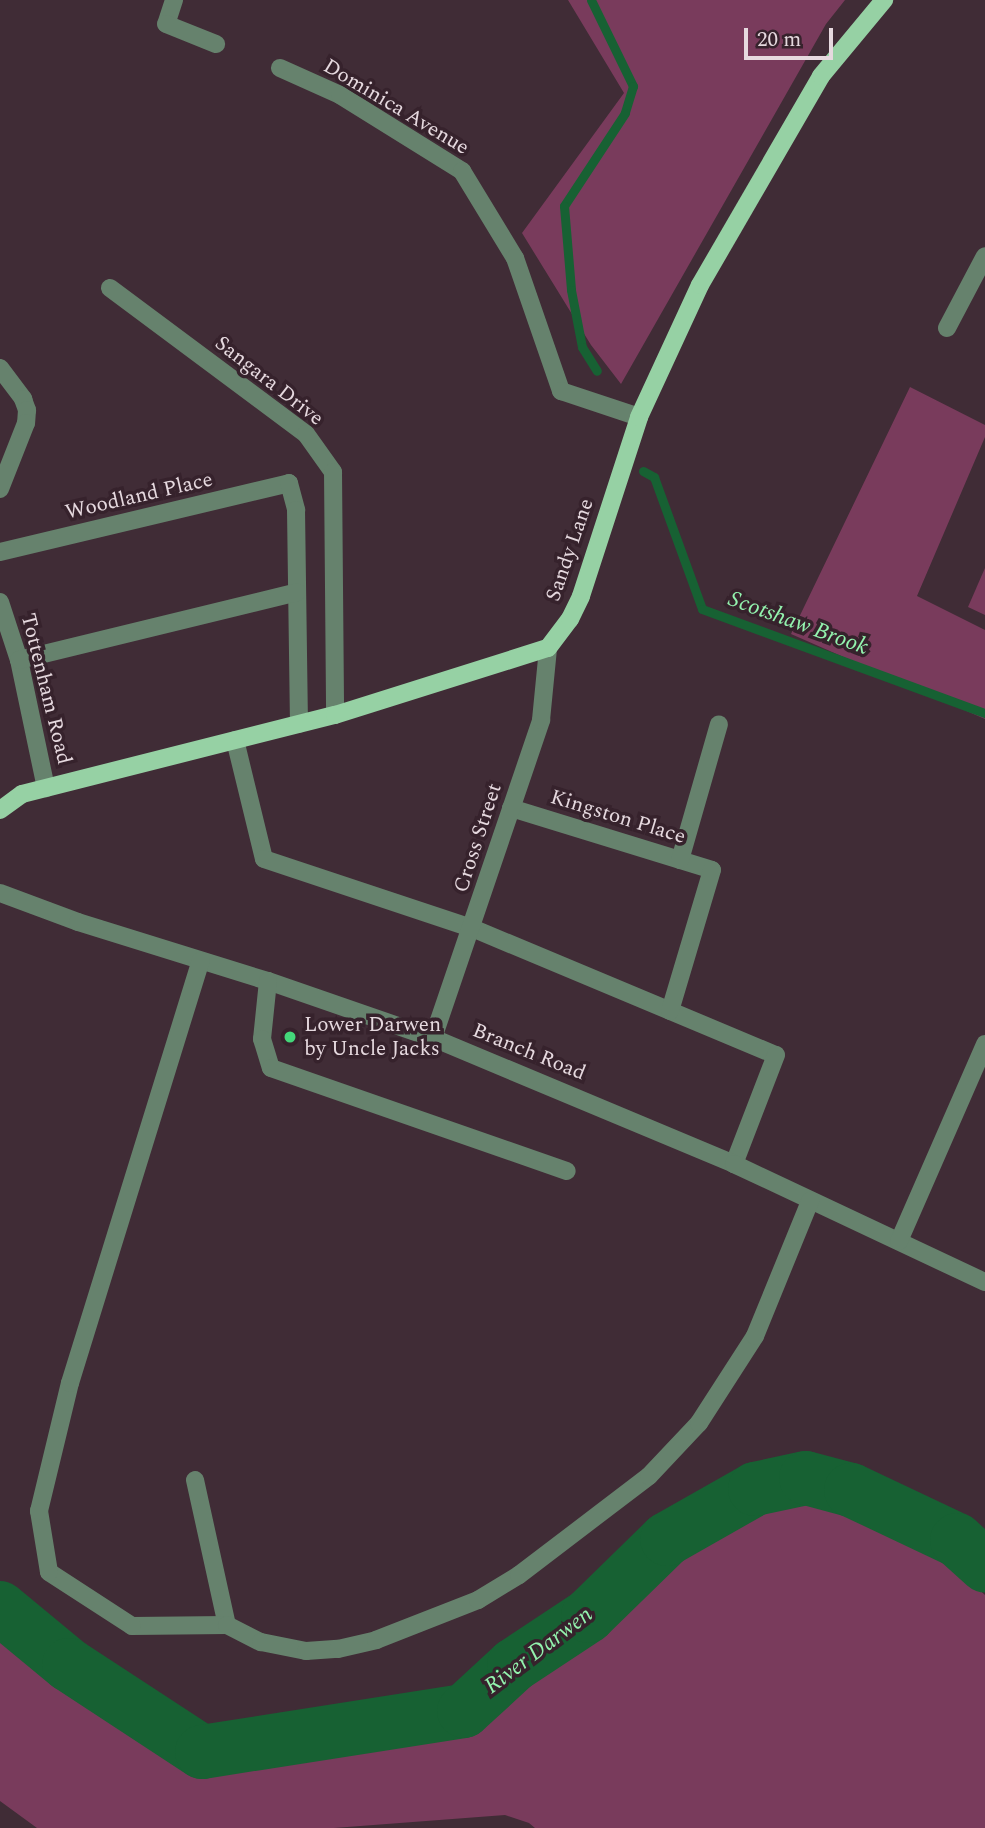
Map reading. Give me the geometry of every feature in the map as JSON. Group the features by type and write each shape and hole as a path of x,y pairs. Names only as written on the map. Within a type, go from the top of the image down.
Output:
{"main road":[{"name":"Sandy Lane","path":"548,648 570,619 581,596 639,417 700,285 821,76 884,0"},
{"path":"0,810 22,794 335,715 548,648"}],"street":[{"path":"174,0 166,24 216,44"},
{"name":"Dominica Avenue","path":"280,68 340,96 462,171 514,258 561,391 639,417"},
{"path":"947,328 985,256"},
{"name":"Sangara Drive","path":"110,288 306,434 333,472 335,715"},
{"path":"0,368 23,399 27,410 24,430 0,489"},
{"name":"Woodland Place","path":"0,552 289,484 296,510 297,592"},
{"path":"19,660 297,592 299,724"},
{"name":"Tottenham Road","path":"0,602 19,660 46,788"},
{"name":"Cross Street","path":"433,1038 541,720 548,648"},
{"path":"680,860 719,724"},
{"path":"235,740 264,859 472,928 776,1055 734,1164"},
{"name":"Kingston Place","path":"511,808 712,870 670,1011"},
{"name":"Branch Road","path":"0,893 433,1038 734,1164 985,1283"},
{"path":"201,961 70,1384 39,1511 50,1572 132,1626 227,1625 272,1644 306,1651 338,1649 376,1640 478,1600 519,1575 649,1476 699,1423 755,1336 810,1200"},
{"path":"268,981 262,1038 271,1068 567,1171"},
{"path":"899,1241 985,1044"},
{"path":"195,1480 227,1625"}],"shaded area":[{"path":"568,0 845,0 826,24 621,384 591,345 522,233 624,93"},
{"path":"910,387 985,425 985,437 917,596 985,630 985,719 791,634"},
{"path":"985,568 985,615 968,607"},
{"path":"812,1491 863,1503 923,1538 985,1595 985,1828 535,1828 529,1823 505,1815 334,1828 37,1828 0,1801 0,1622 55,1667 199,1760 467,1720 676,1548 772,1496"}],"waterway":[{"name":"Scotshaw Brook","path":"591,0 633,86 625,113 564,206 571,290 582,347 597,371"},
{"name":"Scotshaw Brook","path":"643,471 654,477 702,609 985,713"},
{"name":"River Darwen","path":"0,1608 69,1665 202,1752 464,1711 514,1665 588,1616 667,1539 755,1489 806,1478 851,1490 957,1540 985,1565"}],"place":[{"name":"Lower Darwen by Uncle Jacks","path":"290,1037"}]}
